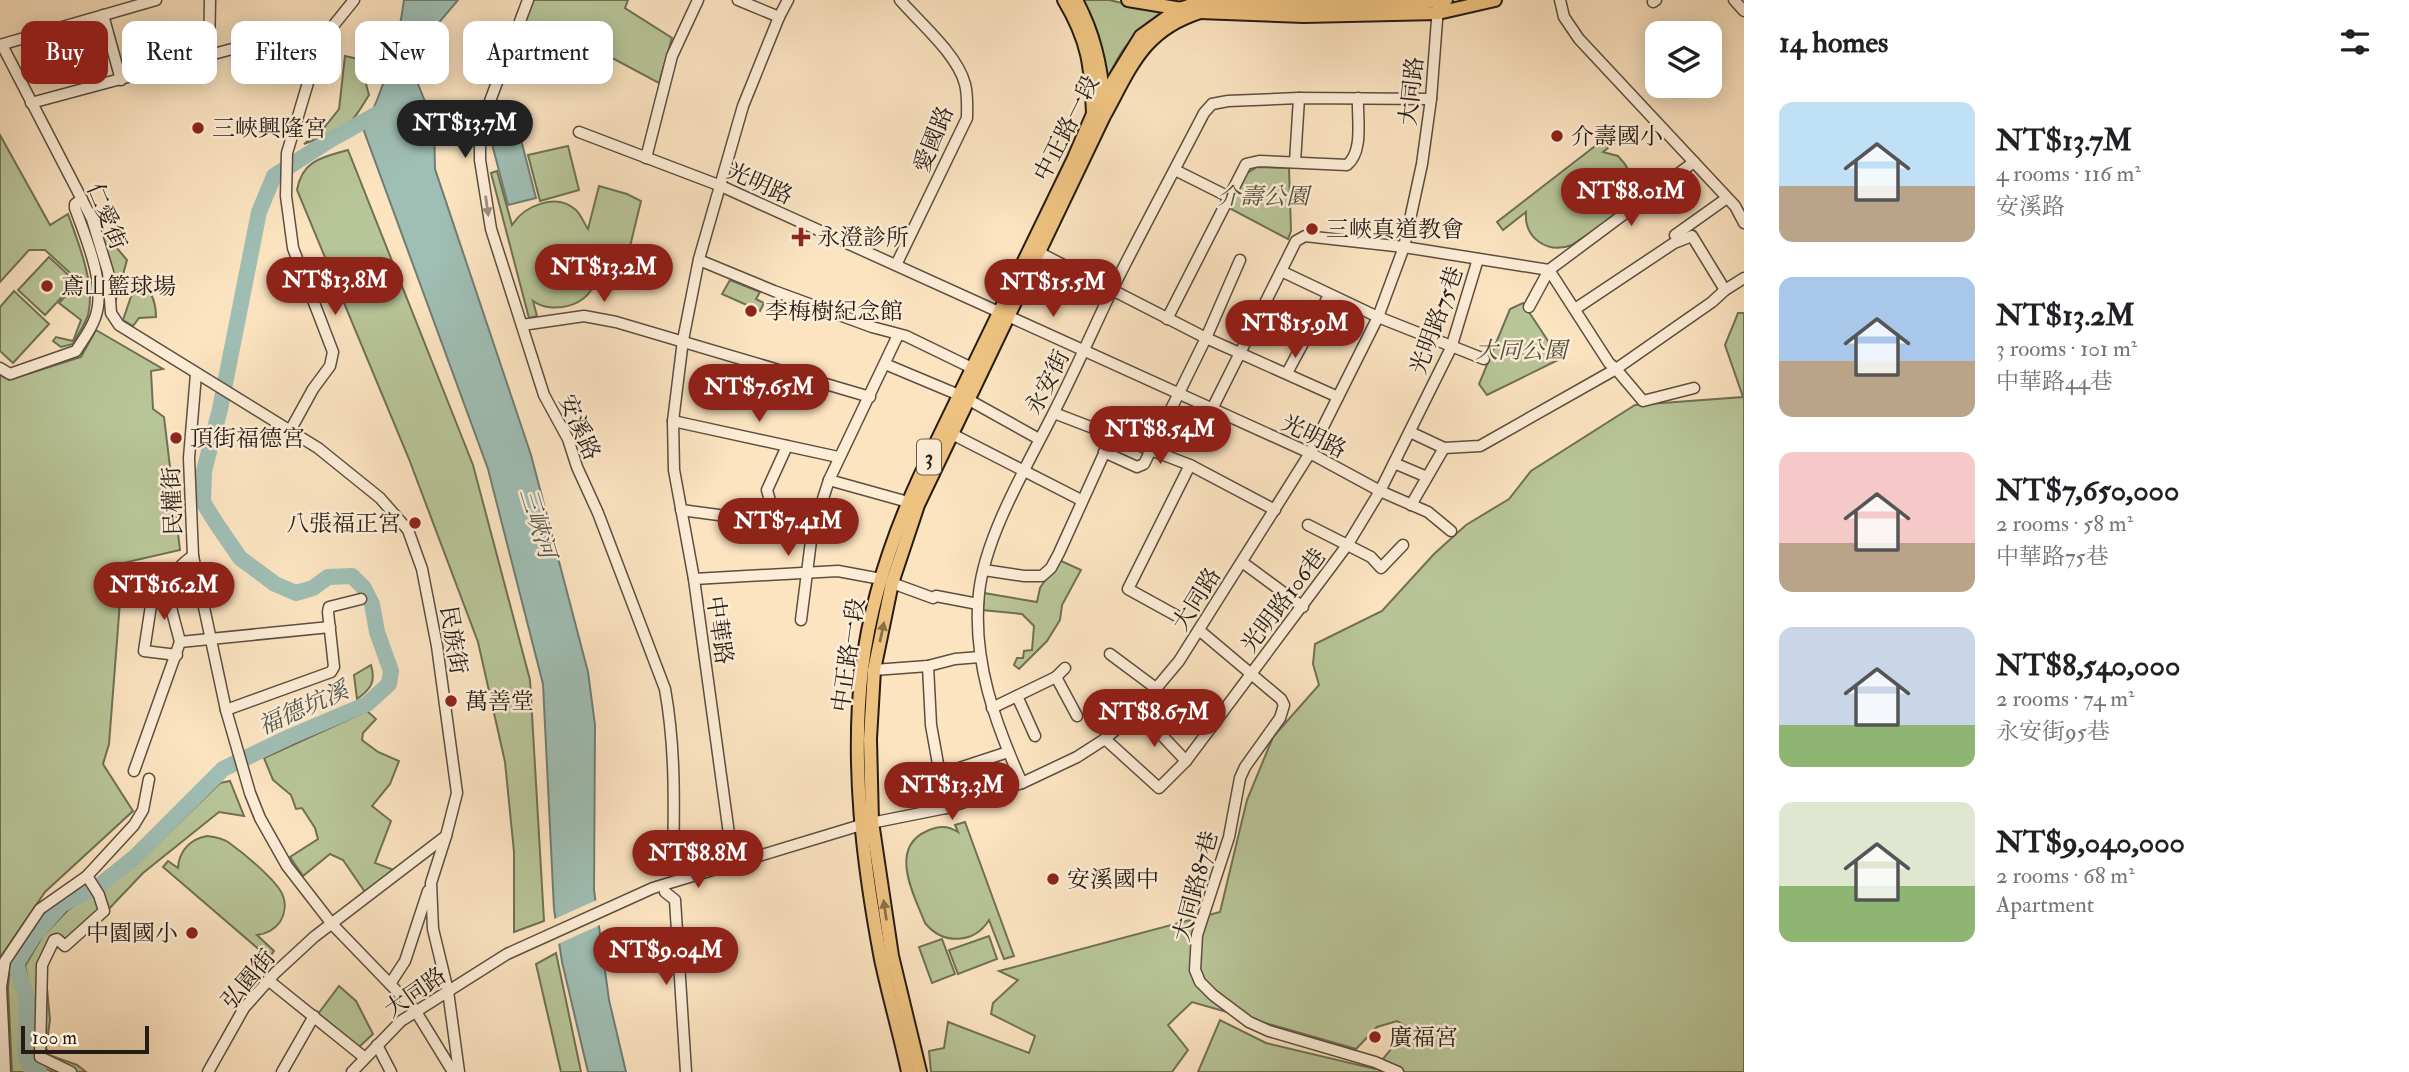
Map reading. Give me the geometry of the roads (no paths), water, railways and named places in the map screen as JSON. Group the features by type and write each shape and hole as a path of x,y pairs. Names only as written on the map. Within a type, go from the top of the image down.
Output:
{"main road":[{"path":"1064,0 1081,31 1089,56 1098,115"},
{"path":"1076,0 1096,46 1103,96"},
{"path":"1128,0 1177,10"},
{"path":"1189,0 1202,7"},
{"name":"3","path":"1202,7 1304,16 1495,0"},
{"name":"3","path":"1202,7 1440,4"},
{"name":"中正路一段","path":"1098,115 1103,96 1141,36 1177,10 1202,7"},
{"name":"中正路一段","path":"920,1072 892,956 858,776 862,665 908,502 964,398 1098,115 1148,43 1178,19 1202,7"},
{"name":"中正路一段","path":"908,1072 881,958 867,823 874,670 886,581 918,505 952,435 972,368 1040,253 1048,224"}],"street":[{"path":"1,45 156,0"},
{"path":"210,0 210,21"},
{"path":"337,21 354,0"},
{"name":"安溪路","path":"528,0 490,101 480,140 491,229 522,325 527,349 544,395 568,439 576,467 598,513 665,689 674,775 673,872"},
{"path":"646,158 672,56 698,0"},
{"path":"738,0 779,17"},
{"name":"中華路","path":"733,863 694,579 674,470 673,421 683,340 699,260 743,106 788,0"},
{"name":"愛國路","path":"896,265 967,118 968,100 965,82 954,61 900,0"},
{"path":"1560,0 1564,16 1579,39 1727,198 1744,223"},
{"path":"1734,0 1744,11"},
{"name":"大同路","path":"352,1072 415,1010 507,954 653,888 867,823 946,808 1022,783 1077,757 1105,739 1138,710 1179,661 1310,453 1378,317 1404,247 1422,164 1440,4"},
{"path":"31,103 121,80 103,15"},
{"name":"仁愛街","path":"1,45 92,219 108,272 111,313 119,325 196,374"},
{"path":"291,429 313,389 330,366 333,352 296,259 286,188 287,153 308,84"},
{"path":"1296,162 1299,98"},
{"name":"永安街","path":"1022,783 992,708 980,657 978,604 984,570 1003,518 1039,439 1112,290 1204,113 1212,104 1227,101 1299,98 1431,99"},
{"path":"1167,319 1246,164 1259,161 1347,165 1353,160 1357,150 1358,98"},
{"name":"光明路","path":"579,132 721,186 1310,453 1380,491 1428,512 1451,531"},
{"path":"1529,307 1549,270 1694,162"},
{"path":"1175,170 1229,197"},
{"path":"1675,235 1727,198"},
{"path":"0,368 10,374 76,351 96,317 97,279 91,250 75,208 75,204 82,199"},
{"path":"1212,409 1296,241 1305,236 1404,247 1549,270 1609,363 1643,401 1695,388"},
{"path":"1575,309 1674,243 1692,236 1725,290"},
{"path":"1040,253 1206,338 1338,397"},
{"name":"光明路75巷","path":"1394,463 1451,348 1478,259"},
{"path":"699,260 774,292 906,336 972,368"},
{"path":"1104,452 1137,467 1144,464 1206,338 1240,260"},
{"path":"1281,271 1378,317 1484,359"},
{"path":"1410,432 1444,448 1480,446 1616,369 1744,278"},
{"path":"1287,373 1329,295"},
{"path":"522,325 584,316 616,322 870,397"},
{"path":"801,620 812,533 829,480 898,335"},
{"path":"885,364 964,398 1039,439"},
{"name":"民族街","path":"196,374 291,429 380,498 408,530 425,582 439,660 457,793 446,836 405,961 390,984"},
{"name":"民權街","path":"196,374 189,458 193,556 226,710 243,774 260,818 287,866 332,924"},
{"path":"1054,413 1190,465 1275,510"},
{"path":"673,421 838,457"},
{"path":"952,435 1081,500"},
{"path":"984,570 1042,576 1051,568 1112,436"},
{"path":"752,537 772,508 767,490 787,446"},
{"path":"1411,505 1444,448"},
{"path":"1394,463 1427,477"},
{"name":"光明路106巷","path":"1105,739 1159,788 1186,761 1303,607 1348,544 1394,463"},
{"path":"1177,616 1128,589 1190,465"},
{"path":"829,480 908,502"},
{"path":"681,510 764,521"},
{"path":"1308,525 1371,557 1381,568 1403,545"},
{"path":"134,771 180,642 168,590 182,564 193,556"},
{"path":"1242,562 1303,607"},
{"path":"694,579 838,572 886,581 933,598 936,596 978,604"},
{"path":"154,586 144,651 177,655"},
{"path":"226,710 331,672 334,667 329,607 361,599"},
{"path":"180,642 330,627"},
{"name":"大同路87巷","path":"1199,630 1281,699 1284,710 1240,778 1229,837 1197,935 1195,970 1200,982 1249,1022 1269,1031 1375,1062 1398,1072"},
{"path":"1110,654 1157,689"},
{"path":"874,670 928,666 955,659 980,657"},
{"path":"928,666 931,725 946,808"},
{"path":"992,708 1056,677 1065,668"},
{"path":"1056,677 1077,716"},
{"path":"1017,696 1035,736"},
{"path":"1138,710 1186,761"},
{"path":"938,775 1008,752"},
{"path":"5,1072 1,1054 1,987 5,961 40,909 89,879 134,825 143,810 149,779"},
{"path":"446,836 332,924 415,1010 453,1072"},
{"path":"71,1072 40,1057 43,965 54,940 57,939 65,946 104,911 99,895 89,879"},
{"path":"431,883 433,929 449,991 459,1072"},
{"path":"665,892 675,900 686,1072"},
{"name":"弘園街","path":"208,1072 244,1008 268,980 332,924"},
{"path":"268,980 365,1058"},
{"path":"282,1072 314,1016"},
{"path":"377,1045 391,1072"}],"water":[{"path":"404,0 458,0 440,21 400,21"},
{"name":"三峽河","path":"383,84 418,84 434,124 435,169 531,455 588,672 595,725 594,890 609,1000 626,1072 588,1072 562,962 554,909 543,684 488,469 364,131"},
{"path":"520,136 536,198 508,205 492,144"}],"waterway":[{"name":"福德坑溪","path":"39,1072 31,1069 25,1055 27,999 16,964 33,937 61,905 100,885 136,856 223,769 367,704 389,684 391,671 377,632 372,604 364,588 352,576 328,577 313,588 296,593 275,584 240,558 203,502 204,471 220,409 259,212 274,176 330,140 386,109"}],"place":[{"name":"三峽興隆宮","path":"198,128"},
{"name":"介壽國小","path":"1557,136"},
{"name":"三峽真道教會","path":"1312,229"},
{"name":"永澄診所","path":"801,237"},
{"name":"鳶山籃球場","path":"47,286"},
{"name":"李梅樹紀念館","path":"751,311"},
{"name":"頂街福德宮","path":"176,438"},
{"name":"八張福正宮","path":"415,523"},
{"name":"萬善堂","path":"451,701"},
{"name":"安溪國中","path":"1053,879"},
{"name":"中園國小","path":"192,933"},
{"name":"廣福宮","path":"1375,1037"}],"park label":[{"name":"介壽公園","path":"1263,196"},
{"name":"大同公園","path":"1521,350"}]}
